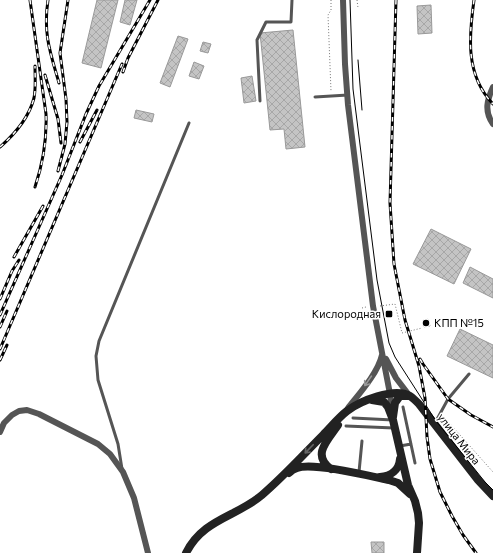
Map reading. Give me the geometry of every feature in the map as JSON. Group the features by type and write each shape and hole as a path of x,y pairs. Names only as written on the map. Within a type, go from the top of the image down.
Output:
{"main road":[{"path":"187,550 193,540 209,526 248,505 261,496 283,476 346,411 368,399 398,393 409,395"},
{"path":"394,424 395,403 400,396 409,395"},
{"name":"улица Мира","path":"409,395 419,404 478,480 493,496"},
{"path":"368,399 384,402 388,407 394,424 400,457 408,485 415,501 419,523 417,553"},
{"path":"332,469 322,460 322,450 346,411"},
{"path":"377,478 392,474 397,469 400,457"},
{"path":"283,476 298,468 308,467 332,469 359,474 398,483 409,492 415,501"}],"street":[{"path":"343,0 345,64 348,95 374,306 394,424"},
{"path":"493,87 488,98 486,108 493,124"},
{"path":"381,348 390,368 409,395"},
{"path":"346,411 379,364 382,357 381,348"},
{"path":"0,432 4,423 12,415 20,411 27,410 39,414 98,444 110,454 123,472 134,498 148,553"},
{"path":"144,536 150,549 154,553"},
{"path":"180,553 187,550"}],"lane":[{"path":"260,101 257,40 266,22 291,22 292,0"},
{"path":"315,97 348,95"},
{"path":"123,472 118,444 98,380 96,356 99,342 189,123"},
{"path":"435,426 436,421 448,399 469,374"},
{"path":"403,407 415,463"},
{"path":"353,418 394,424"},
{"path":"346,426 394,424"},
{"path":"359,474 362,441"},
{"path":"398,446 411,444"}],"path":[{"path":"331,0 331,10 328,15 331,96"},
{"path":"357,0 358,8"},
{"path":"362,308 395,304 402,332 422,328"},
{"path":"440,414 493,472"}],"building":[{"path":"97,0 118,0 101,68 82,63"},
{"path":"125,0 137,0 130,25 120,22"},
{"path":"431,5 432,33 418,34 417,6"},
{"path":"293,30 305,147 286,149 284,129 270,130 260,33"},
{"path":"178,36 188,39 170,87 160,83"},
{"path":"203,42 211,44 208,53 200,51"},
{"path":"194,62 204,66 199,79 189,76"},
{"path":"252,76 256,101 244,103 241,78"},
{"path":"136,110 154,114 152,122 134,118"},
{"path":"431,229 471,249 454,284 413,264"},
{"path":"470,267 493,279 493,298 463,283"},
{"name":"КПП №15","path":"428,319 430,326 424,327 423,321"},
{"path":"460,329 493,345 493,378 447,356"},
{"path":"371,542 384,542 384,553 372,553"}],"tram line":[{"path":"350,0 353,89 377,280 389,343 395,357 436,421 493,490"},
{"path":"358,60 362,110"}],"railway":[{"path":"30,0 46,114 44,151 35,187"},
{"path":"48,0 46,23 48,42 59,83"},
{"path":"58,171 65,144 67,122 66,99 60,53 68,0"},
{"path":"0,315 62,175 86,114 99,86 150,0"},
{"path":"123,72 128,58 158,0"},
{"path":"396,0 390,203 394,264 405,320 419,366 425,398 430,459 440,492 463,535 476,553"},
{"path":"474,0 470,41 473,68 484,93 493,104"},
{"path":"0,349 122,64"},
{"path":"0,147 21,125 29,112 34,98 35,66"},
{"path":"45,75 58,119 61,143"},
{"path":"80,142 97,110"},
{"path":"14,257 43,206"},
{"path":"0,299 12,271 19,260"},
{"path":"0,327 7,311"},
{"path":"0,360 7,345"},
{"path":"420,359 448,399 471,415 493,427"}],"place":[{"name":"Кислородная","path":"389,314"},
{"name":"КПП №15","path":"426,323"}]}
